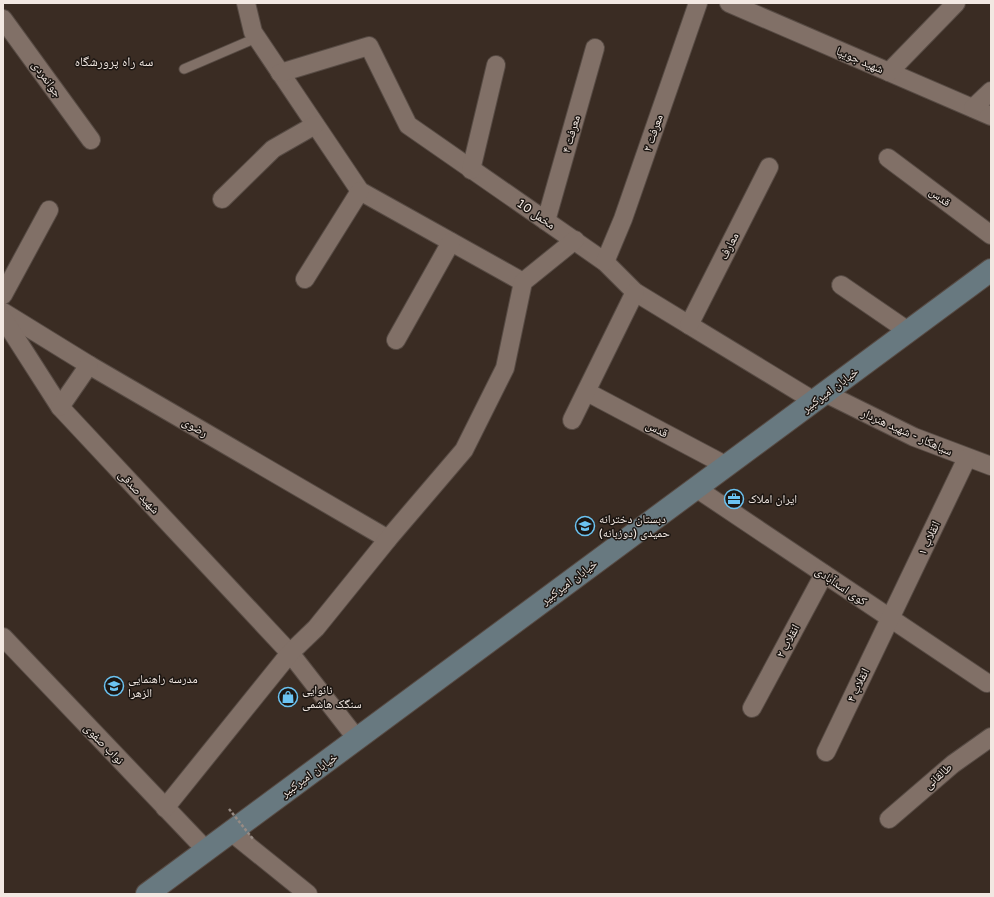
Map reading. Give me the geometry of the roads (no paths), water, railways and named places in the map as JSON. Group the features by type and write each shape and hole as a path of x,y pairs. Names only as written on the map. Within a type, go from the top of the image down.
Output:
{"main road":[{"name":"خیابان امیرکبیر","path":"147,894 991,270"}],"street":[{"path":"246,3 252,32 360,191 523,282"},
{"name":"معرفت ۲","path":"606,262 623,219 698,3"},
{"name":"شهید جویپا","path":"729,3 991,116"},
{"path":"889,72 956,3"},
{"name":"جوانمردی","path":"4,23 91,140"},
{"name":"مخمل 10","path":"280,73 369,46 408,125 606,262 635,292 819,397"},
{"name":"معرفت ۴","path":"546,221 596,48"},
{"path":"471,170 496,65"},
{"path":"973,108 991,91"},
{"path":"222,199 273,149 315,124"},
{"name":"قدس","path":"888,158 991,235"},
{"name":"معارف","path":"689,324 769,167"},
{"path":"305,279 360,191"},
{"path":"3,295 49,210"},
{"path":"165,808 290,653 316,628 388,539 464,450 505,368 523,282 575,240"},
{"path":"396,340 451,242"},
{"path":"841,286 908,331"},
{"path":"572,420 635,292"},
{"name":"رضوی","path":"3,312 89,365 388,539"},
{"name":"شهید صدقی","path":"3,318 60,406 290,653 357,739"},
{"path":"60,406 89,365"},
{"name":"قدس","path":"587,392 727,466"},
{"name":"سیاهکار - شهید هنردار","path":"819,397 967,458 988,463"},
{"name":"انقلاب ۱","path":"891,619 967,458"},
{"name":"کوی اسدآبادی","path":"696,488 987,683"},
{"name":"انقلاب ۲","path":"752,708 824,574"},
{"name":"انقلاب ۴","path":"826,752 891,619"},
{"name":"نواب صفوی","path":"3,637 206,850"},
{"name":"طالقانی","path":"888,820 952,764 991,737"},
{"path":"231,832 308,894"}],"lane":[{"path":"184,69 256,38"}],"place":[{"name":"ایران املاک","path":"734,499"},
{"name":"دبستان دخترانه حمیدی (دوزبانه)","path":"585,526"},
{"name":"مدرسه راهنمایی الزهرا","path":"114,686"},
{"name":"نانوایی سنگک هاشمی","path":"288,697"}],"district":[{"name":"سه راه پرورشگاه","path":"114,61"}]}
